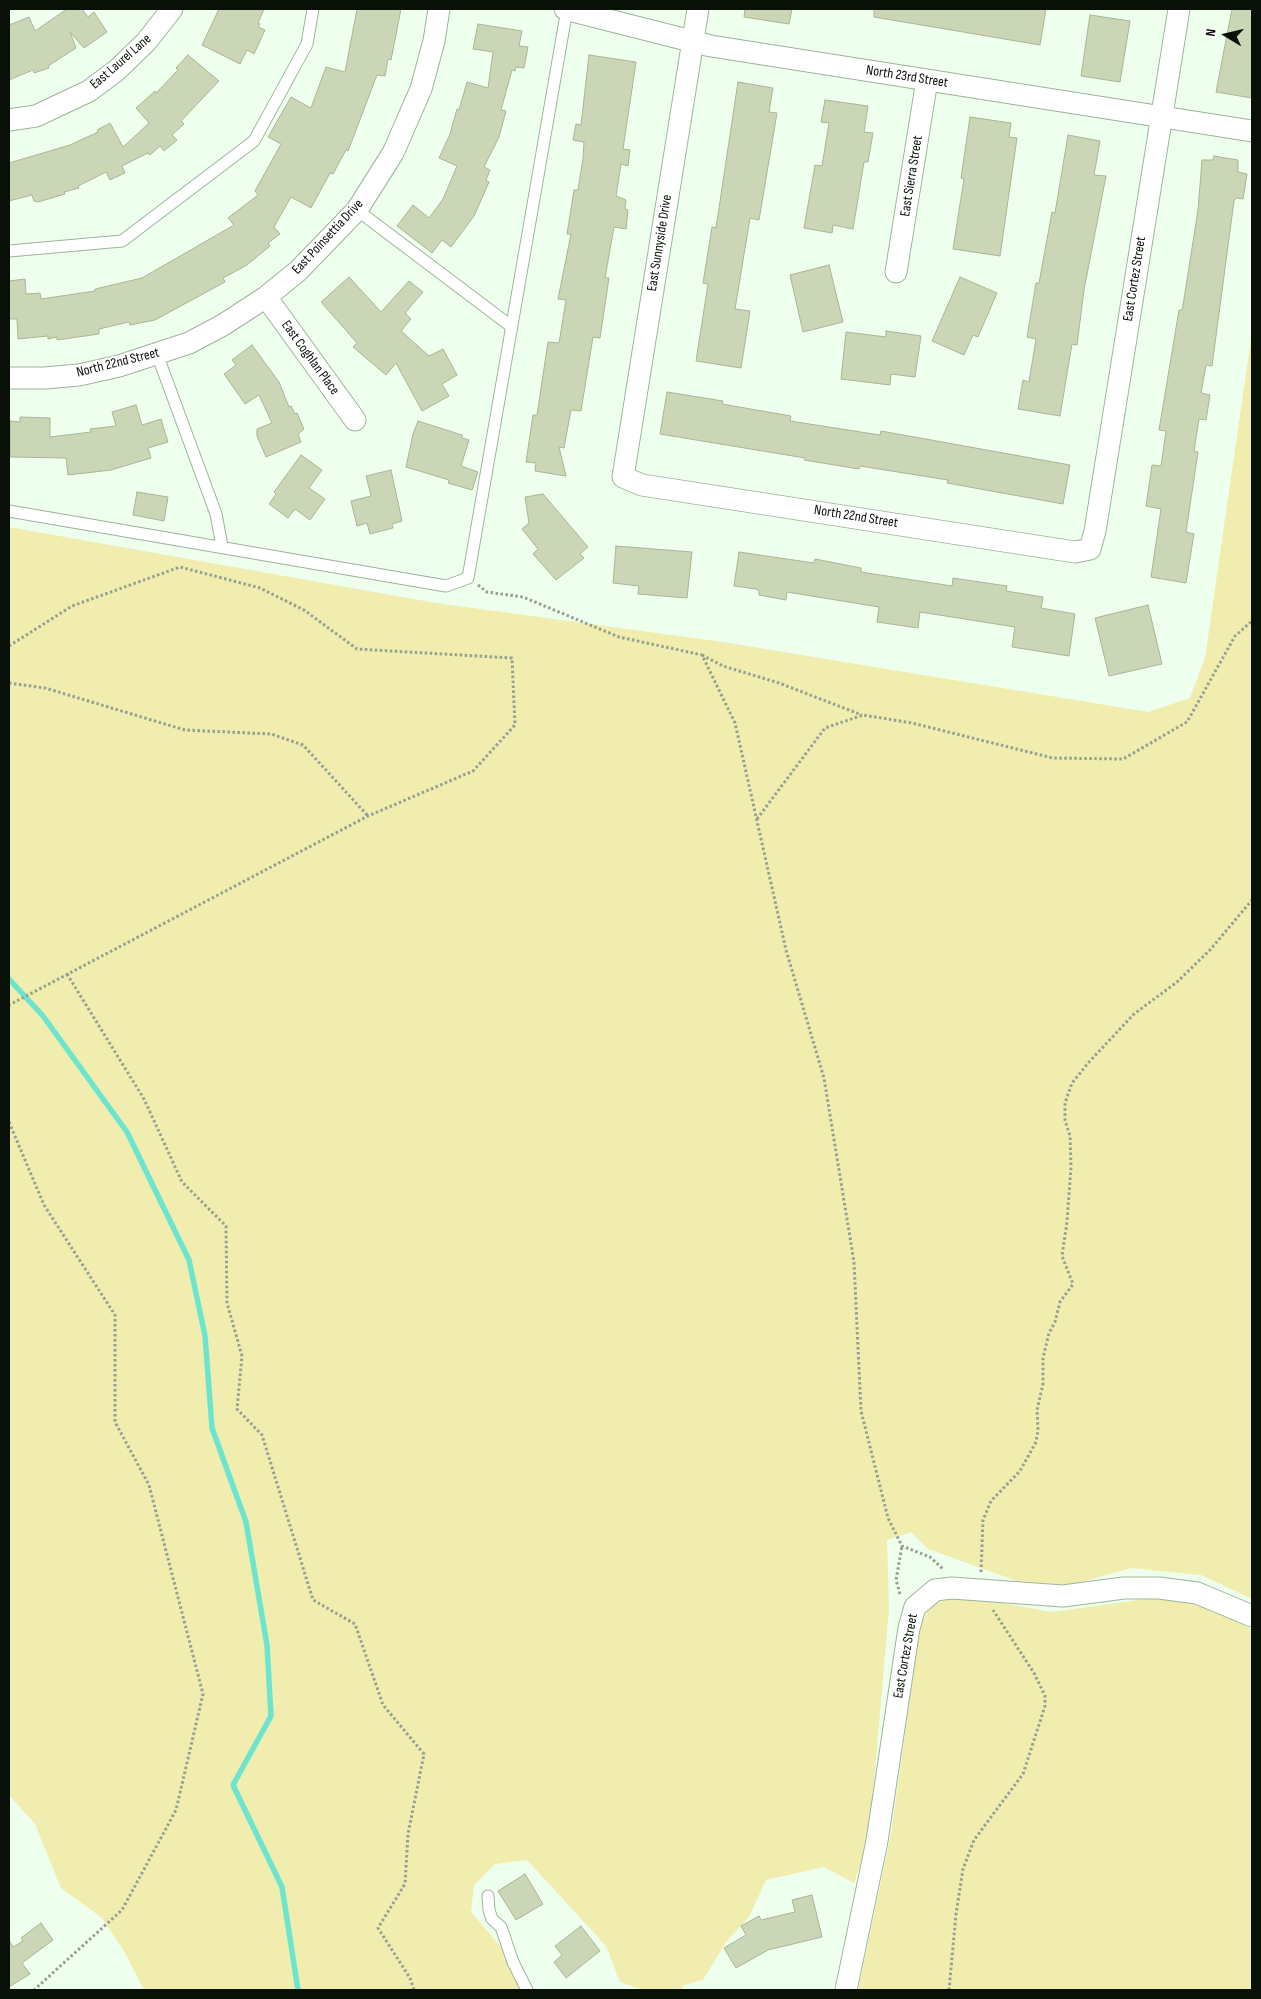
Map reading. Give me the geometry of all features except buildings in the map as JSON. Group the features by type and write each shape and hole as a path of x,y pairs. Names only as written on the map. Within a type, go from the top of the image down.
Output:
{"street":[{"name":"East Laurel Lane","path":"9,120 36,116 89,91 116,70 146,42 172,9"},
{"name":"East Poinsettia Drive","path":"223,326 266,297 298,271 357,210 393,153 421,89 434,41 439,9"},
{"name":"North 23rd Street","path":"566,9 692,42 1252,131"},
{"name":"East Sunnyside Drive","path":"623,477 698,9"},
{"name":"East Cortez Street","path":"1090,549 1179,9"},
{"name":"East Sierra Street","path":"896,272 927,80"},
{"name":"East Coghlan Place","path":"266,297 355,420"},
{"name":"North 22nd Street","path":"9,378 45,378 79,375 119,366 189,343 223,326"},
{"name":"North 22nd Street","path":"623,477 642,484 1075,552 1090,549"},
{"name":"East Cortez Street","path":"846,1990 877,1841 909,1628 915,1607 935,1590 952,1588 1063,1596 1124,1588 1159,1588 1197,1593 1252,1616"}],"lane":[{"path":"9,252 122,241 254,141 307,44 313,9"},
{"path":"9,511 222,546 446,586 468,578 566,9"},
{"path":"357,210 512,327"},
{"path":"158,354 216,514 222,546"},
{"path":"488,1896 488,1910 492,1919 501,1927 513,1962 527,1990"}],"path":[{"path":"9,646 72,606 180,567 260,588 304,610 357,649 512,658 515,725 473,772 368,816 9,1005"},
{"path":"468,578 487,592 523,596 619,637 702,654 723,666 779,682 863,715 912,723 1053,758 1123,759 1187,722 1235,636 1252,621"},
{"path":"702,654 735,723 786,950 824,1078 854,1262 861,1411 888,1518 902,1546 896,1580 900,1596"},
{"path":"9,683 45,688 185,730 271,734 303,745 368,816"},
{"path":"756,820 825,728 863,715"},
{"path":"950,1990 956,1914 963,1870 974,1840 1023,1774 1045,1706 1045,1696 1034,1673 982,1590 983,1520 991,1501 1020,1471 1036,1442 1038,1401 1043,1384 1043,1358 1048,1333 1054,1322 1060,1302 1072,1284 1062,1256 1067,1222 1071,1167 1070,1136 1065,1120 1066,1103 1072,1084 1089,1062 1134,1014 1177,982 1210,950 1252,900"},
{"path":"67,974 144,1099 182,1182 226,1226 226,1303 242,1356 237,1409 262,1434 313,1600 355,1624 384,1705 424,1754 408,1834 405,1884 378,1928 410,1978 414,1990"},
{"path":"9,1122 44,1205 115,1315 115,1422 149,1485 203,1694 176,1810 122,1910 34,1990"},
{"path":"902,1546 930,1557 945,1571"}],"shaded area":[{"path":"1252,332 1252,1599 1201,1575 1131,1568 1071,1585 1017,1581 928,1549 911,1532 887,1540 889,1609 869,1838 854,1883 824,1867 766,1880 749,1917 726,1942 703,1980 684,1985 682,1990 643,1990 620,1982 606,1946 527,1860 495,1864 474,1885 471,1912 501,1947 521,1990 144,1990 124,1951 102,1918 61,1888 35,1824 9,1795 9,527 436,603 723,642 1148,712 1190,698 1205,658"},
{"path":"964,1596 1052,1612 1153,1598 1213,1607 1252,1630 1252,1990 858,1990 891,1834 920,1627 931,1604"}],"waterway":[{"path":"9,979 43,1016 127,1132 189,1260 205,1336 212,1428 246,1522 267,1645 271,1716 233,1785 282,1887 298,1990"}]}
